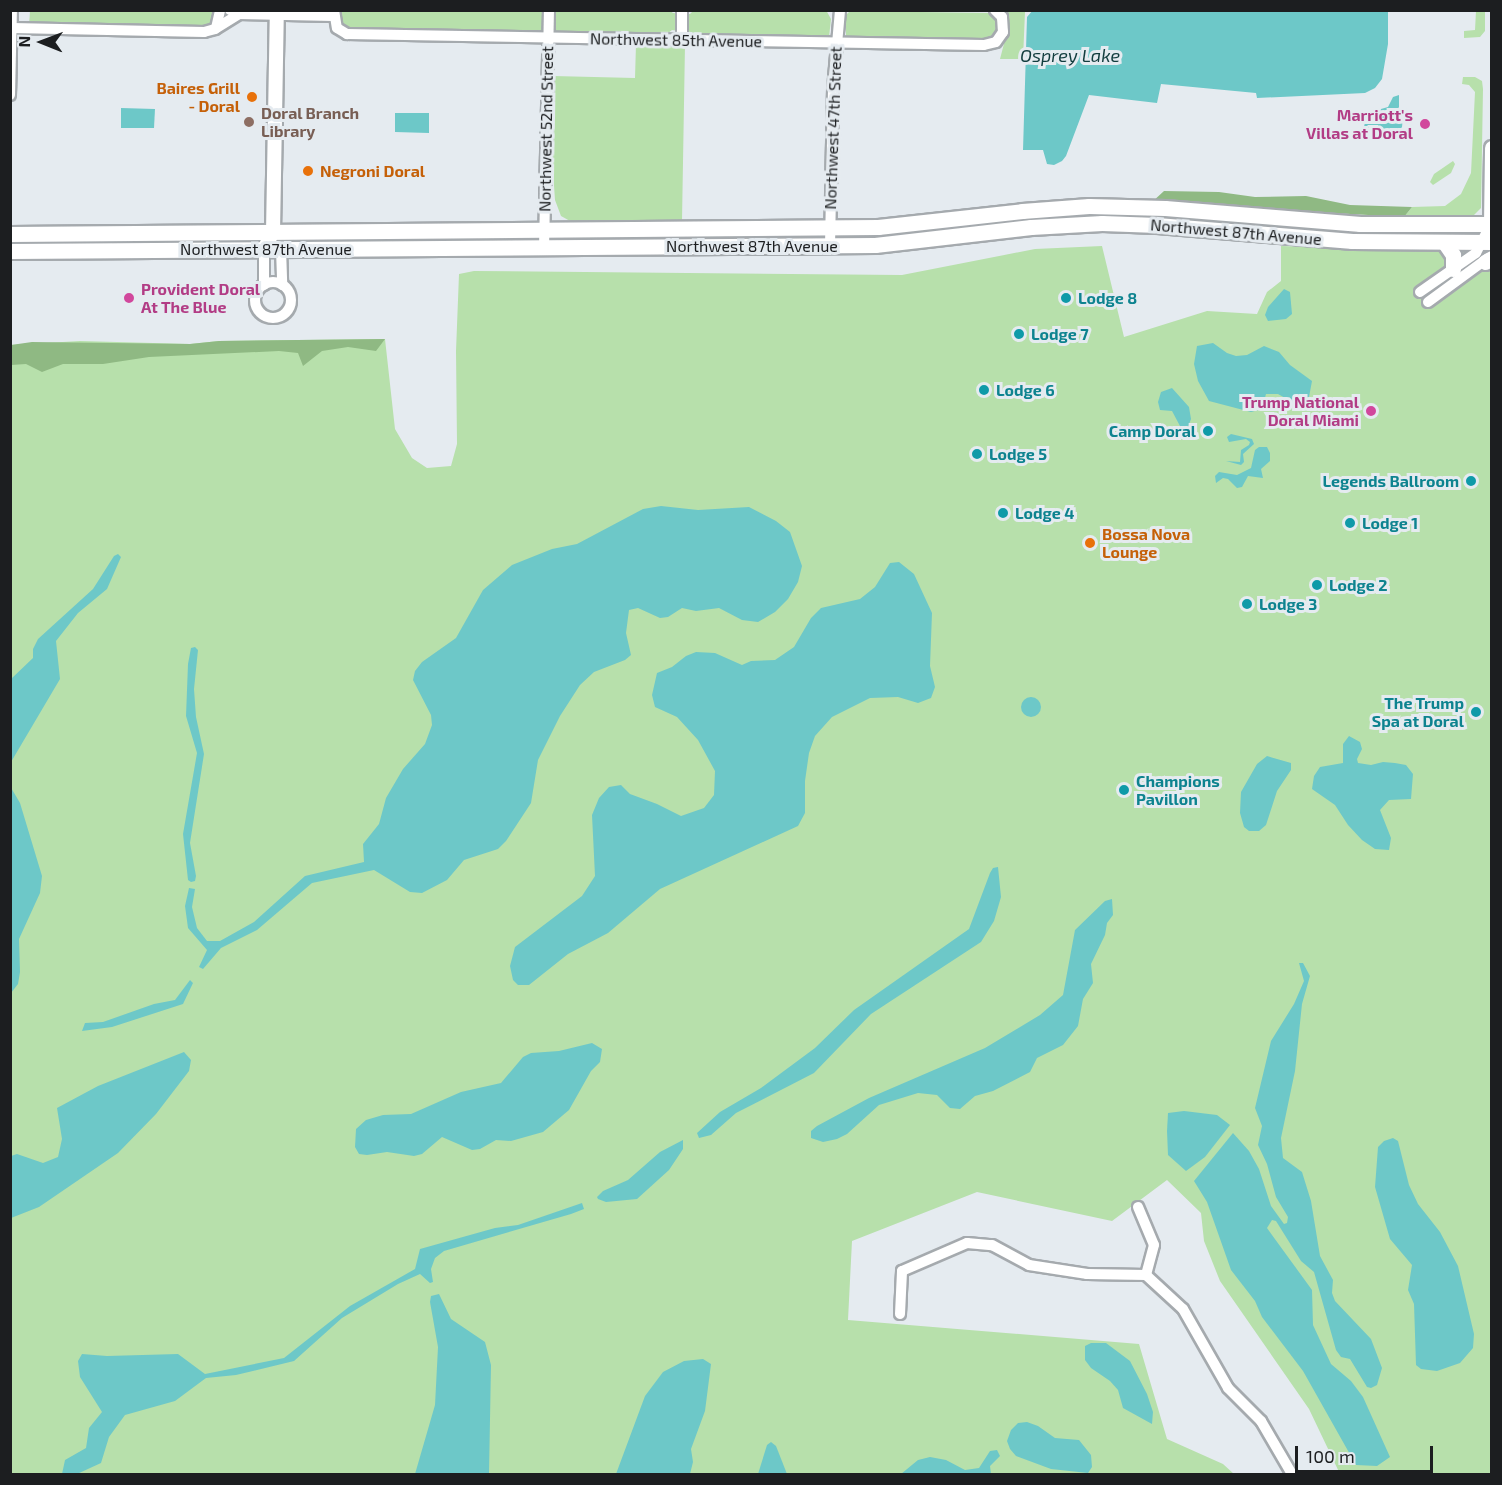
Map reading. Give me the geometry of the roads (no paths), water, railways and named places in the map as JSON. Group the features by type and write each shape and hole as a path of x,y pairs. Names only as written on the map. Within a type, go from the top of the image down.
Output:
{"main road":[{"name":"Northwest 87th Avenue","path":"10,234 830,228 894,226 1059,207 1122,206 1338,223 1491,225"},
{"path":"1120,224 1122,206"},
{"name":"Northwest 87th Avenue","path":"10,251 830,246 892,244 1031,227 1120,224 1332,240 1444,242 1489,251"},
{"path":"1444,242 1453,255 1453,269"}],"street":[{"path":"10,94 12,10"},
{"path":"215,29 220,10"},
{"name":"Northwest 52nd Street","path":"544,248 549,10"},
{"path":"682,10 682,39"},
{"name":"Northwest 47th Street","path":"830,246 836,44 840,10"},
{"name":"Northwest 85th Avenue","path":"334,13 337,28 347,34 989,45 998,40 1003,32 1002,17 994,10"},
{"path":"12,28 204,32 215,29 234,13 334,13"},
{"path":"277,13 273,232 281,249 282,285"},
{"path":"1428,302 1489,251 1491,148"},
{"path":"264,285 264,249 273,232"},
{"path":"1420,292 1476,253 1489,251"},
{"path":"276,282 289,293 291,304 284,314 272,318 261,314 255,304 258,291 264,285 276,282"},
{"path":"1138,1207 1154,1245 1146,1275"},
{"path":"900,1314 902,1271 967,1243 992,1245 1029,1265 1087,1274 1146,1275 1183,1309 1228,1388 1261,1421 1292,1474"}],"water":[{"name":"Osprey Lake","path":"1033,10 1388,11 1388,44 1382,79 1375,88 1365,93 1257,98 1256,93 1161,84 1157,103 1089,95 1066,156 1054,165 1047,164 1043,150 1023,150 1027,17"},
{"path":"1399,95 1399,116 1403,117 1399,131 1364,127 1365,122 1374,120 1381,109 1388,107 1393,97"},
{"path":"121,108 155,109 154,128 121,128"},
{"path":"395,113 429,113 429,133 395,132"},
{"path":"1284,289 1290,292 1292,314 1286,319 1268,321 1265,315 1268,307"},
{"path":"1213,343 1227,353 1236,356 1247,355 1264,346 1279,352 1290,365 1312,381 1309,397 1296,404 1278,394 1266,394 1262,409 1251,412 1209,401 1198,381 1194,364 1197,346"},
{"path":"1172,388 1189,407 1191,419 1184,438 1179,438 1177,433 1180,426 1172,411 1160,410 1158,402 1161,392"},
{"path":"1231,434 1252,439 1254,444 1243,454 1244,462 1241,465 1226,461 1240,462 1241,450 1250,442 1246,439 1229,442 1227,437"},
{"path":"1259,447 1267,447 1270,453 1270,461 1261,469 1263,478 1248,476 1242,487 1237,488 1228,479 1223,478 1216,483 1215,476 1219,472 1237,475 1251,468 1255,450"},
{"path":"661,506 698,510 749,507 776,521 790,532 802,566 798,582 788,599 775,612 758,622 742,620 719,608 696,611 682,608 668,617 660,618 638,608 629,610 626,633 631,655 625,660 594,672 580,685 560,716 538,760 531,803 506,841 498,849 464,860 447,880 422,893 410,892 374,870 312,883 257,930 221,948 203,969 199,967 207,950 188,928 185,906 189,888 195,889 192,907 197,928 207,941 220,941 254,922 305,876 364,862 363,844 379,824 386,798 403,769 425,744 432,725 431,715 413,680 415,671 422,662 456,638 483,590 512,565 552,549 577,544 643,509"},
{"path":"118,554 121,557 107,589 78,613 56,641 60,679 11,762 11,679 33,658 33,649 38,639 93,589 114,556"},
{"path":"899,562 914,574 932,613 930,666 935,687 931,698 918,703 898,697 870,698 832,717 815,736 809,753 805,781 805,813 798,826 660,889 608,933 568,954 529,985 518,985 513,980 510,966 515,947 582,896 595,876 592,815 599,798 609,787 621,785 630,794 681,816 704,808 714,795 715,771 698,740 677,717 655,707 652,695 657,673 672,667 686,656 696,652 715,653 742,665 751,661 775,660 794,647 811,618 821,608 860,599 875,587 890,563"},
{"path":"195,647 198,650 194,689 196,717 204,754 190,843 196,876 195,881 191,882 188,880 183,834 197,753 186,716 188,664 191,648"},
{"path":"1031,697 1038,700 1041,707 1038,714 1031,717 1024,714 1021,707 1024,700"},
{"path":"1349,736 1360,742 1362,749 1357,759 1358,763 1371,765 1383,762 1406,765 1413,774 1411,799 1389,800 1380,810 1391,838 1389,850 1375,849 1362,840 1348,825 1335,805 1312,789 1314,776 1320,767 1343,763 1343,744"},
{"path":"1267,756 1291,763 1291,770 1277,791 1266,825 1259,831 1249,831 1244,827 1240,813 1241,792 1257,764"},
{"path":"10,786 20,803 42,876 40,893 19,939 20,972 18,984 11,993"},
{"path":"998,867 1001,897 994,921 981,942 871,1014 814,1073 736,1113 711,1135 699,1138 697,1133 720,1112 761,1088 815,1048 854,1010 969,929 990,873 993,868"},
{"path":"1112,899 1113,915 1107,923 1105,935 1091,964 1093,983 1083,999 1078,1026 1063,1045 1037,1058 1030,1072 993,1091 975,1096 960,1109 950,1108 937,1095 918,1093 879,1105 847,1134 837,1139 823,1142 811,1138 811,1131 817,1126 869,1098 985,1048 1040,1015 1063,995 1075,930 1105,901"},
{"path":"1299,963 1303,963 1310,976 1302,1004 1295,1071 1281,1138 1283,1158 1302,1172 1311,1201 1320,1256 1333,1280 1332,1293 1335,1301 1371,1339 1382,1368 1377,1385 1367,1387 1350,1359 1341,1357 1336,1350 1314,1272 1301,1261 1276,1221 1272,1220 1267,1228 1312,1290 1313,1325 1331,1364 1351,1381 1363,1397 1390,1457 1377,1466 1356,1465 1303,1371 1262,1317 1255,1301 1231,1270 1207,1202 1194,1181 1233,1133 1249,1151 1259,1169 1271,1206 1284,1224 1287,1223 1288,1217 1276,1197 1267,1164 1258,1145 1262,1126 1255,1108 1271,1041 1294,1004 1304,981"},
{"path":"190,980 193,983 183,1004 112,1027 82,1031 85,1023 103,1022 154,1004 175,1000"},
{"path":"592,1043 602,1049 600,1062 591,1071 569,1110 543,1132 511,1141 496,1140 480,1149 472,1150 442,1137 422,1154 414,1156 387,1152 359,1154 355,1147 356,1129 366,1120 383,1115 411,1114 461,1092 501,1083 523,1057 531,1053 559,1051"},
{"path":"184,1052 191,1060 189,1071 156,1114 118,1153 39,1207 11,1218 11,1156 17,1154 43,1163 58,1157 62,1139 57,1108 98,1086"},
{"path":"1184,1111 1217,1115 1230,1125 1205,1157 1186,1171 1168,1155 1167,1131 1168,1113"},
{"path":"1393,1138 1398,1141 1409,1185 1418,1204 1440,1232 1458,1266 1474,1334 1473,1348 1460,1363 1437,1371 1421,1369 1416,1365 1414,1304 1408,1290 1412,1265 1390,1239 1375,1187 1378,1147 1384,1141"},
{"path":"683,1140 683,1149 669,1170 637,1199 606,1202 598,1199 597,1197 603,1191 628,1180 660,1152"},
{"path":"582,1203 584,1209 571,1214 444,1251 435,1258 431,1269 433,1282 430,1283 420,1274 398,1284 342,1318 294,1361 236,1375 206,1378 175,1401 125,1415 109,1437 101,1463 77,1474 62,1474 65,1460 86,1448 89,1428 102,1412 80,1377 78,1361 82,1354 107,1356 178,1354 205,1374 284,1358 350,1306 415,1269 420,1249 495,1228 518,1225"},
{"path":"439,1294 451,1319 485,1342 491,1365 489,1474 415,1474 435,1405 438,1347 430,1302 431,1296"},
{"path":"1091,1343 1106,1343 1130,1361 1147,1394 1153,1412 1152,1424 1123,1408 1118,1390 1110,1381 1091,1368 1085,1360 1085,1346"},
{"path":"703,1359 711,1364 705,1411 691,1449 693,1462 690,1474 616,1474 645,1396 663,1372 684,1361"},
{"path":"1027,1422 1038,1426 1055,1438 1079,1440 1091,1455 1092,1467 1088,1473 1051,1469 1016,1456 1007,1441 1011,1430 1018,1423"},
{"path":"771,1442 776,1446 787,1474 758,1474 767,1445"},
{"path":"997,1450 1000,1456 990,1466 991,1474 901,1474 918,1460 930,1457 946,1460 965,1470 979,1468 990,1451"}],"place":[{"name":"Baires Grill - Doral","path":"252,97"},
{"name":"Doral Branch Library","path":"249,122"},
{"name":"Marriott's Villas at Doral","path":"1425,124"},
{"name":"Negroni Doral","path":"308,171"},
{"name":"Provident Doral At The Blue","path":"129,298"},
{"name":"Lodge 8","path":"1066,298"},
{"name":"Lodge 7","path":"1019,334"},
{"name":"Lodge 6","path":"984,390"},
{"name":"Trump National Doral Miami","path":"1371,411"},
{"name":"Camp Doral","path":"1208,431"},
{"name":"Lodge 5","path":"977,454"},
{"name":"Legends Ballroom","path":"1471,481"},
{"name":"Lodge 4","path":"1003,513"},
{"name":"Lodge 1","path":"1350,523"},
{"name":"Bossa Nova Lounge","path":"1090,543"},
{"name":"Lodge 2","path":"1317,585"},
{"name":"Lodge 3","path":"1247,604"},
{"name":"The Trump Spa at Doral","path":"1476,712"},
{"name":"Champions Pavillon","path":"1124,790"}]}
